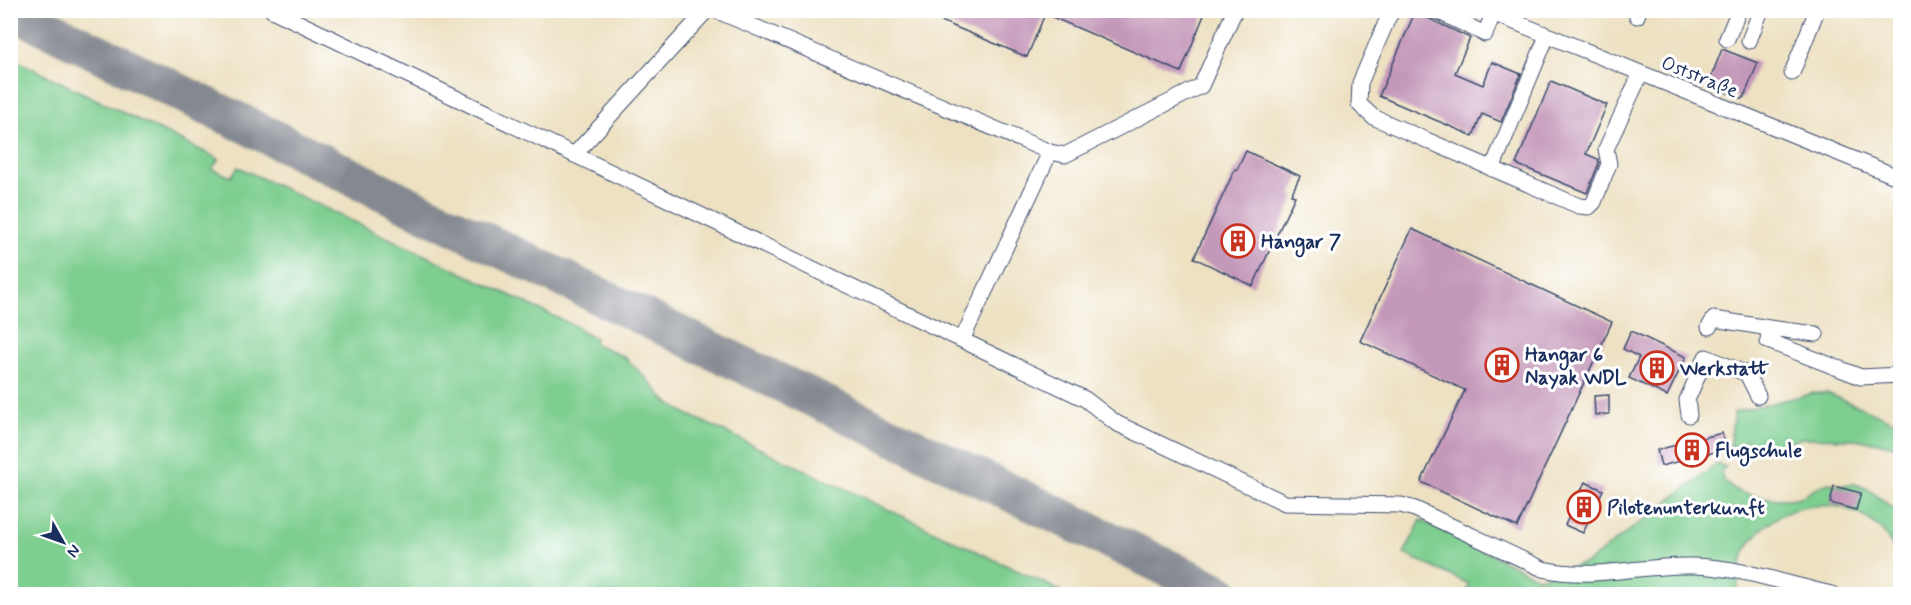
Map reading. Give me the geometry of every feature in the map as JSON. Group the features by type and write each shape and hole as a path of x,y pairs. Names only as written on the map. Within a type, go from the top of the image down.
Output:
{"lane":[{"path":"272,10 1085,399 1116,423 1285,503 1401,505 1415,509 1543,569 1564,574 1597,574 1648,567 1695,566 1742,572 1832,594"},
{"path":"573,154 706,10"},
{"path":"716,10 1050,152 1065,155 1201,86 1235,10"},
{"path":"1393,10 1360,83 1359,104 1373,117 1579,206 1589,207 1594,202 1609,164 1606,149 1640,75"},
{"path":"1435,10 1485,34 1489,12"},
{"path":"1727,39 1739,10"},
{"path":"1749,41 1761,10"},
{"path":"1792,73 1817,10"},
{"name":"Oststraße","path":"1489,12 1640,75 1900,178"},
{"path":"1492,169 1547,36"},
{"path":"962,340 1050,152"},
{"path":"1709,327 1714,319 1816,334"},
{"path":"1769,328 1768,341 1861,377 1900,375"},
{"path":"1689,415 1687,400 1706,357 1747,374 1758,396"}],"green space":[{"path":"11,58 219,159 212,169 231,177 238,167 579,328 580,331 595,338 594,343 624,357 667,402 687,414 1067,594 11,594"},
{"path":"1814,393 1827,393 1900,424 1900,451 1895,446 1875,442 1803,438 1773,447 1747,441 1729,449 1734,412"},
{"path":"1717,464 1726,467 1721,471 1730,487 1764,498 1796,498 1821,485 1830,483 1853,484 1866,488 1900,511 1900,563 1884,534 1861,515 1834,506 1805,507 1778,517 1756,535 1742,561 1738,594 1465,594 1469,584 1404,554 1421,520 1539,578 1588,562"}],"building":[{"path":"1206,10 1181,72 1045,14 1027,57 917,11"},
{"path":"1415,12 1470,38 1455,73 1483,85 1492,62 1521,74 1501,122 1482,114 1473,136 1379,96"},
{"path":"1722,49 1758,63 1743,99 1708,85"},
{"path":"1551,81 1607,105 1586,154 1598,159 1599,163 1587,193 1516,164"},
{"name":"Hangar 7","path":"1246,151 1300,176 1291,195 1295,196 1253,286 1194,258 1235,169 1237,170"},
{"name":"Hangar 6 Nayak WDL","path":"1412,229 1612,322 1517,527 1421,482 1465,390 1360,341"},
{"name":"Werkstatt","path":"1631,331 1686,357 1667,396 1629,378 1639,357 1623,349"},
{"path":"1609,395 1609,414 1595,415 1594,396"},
{"name":"Flugschule","path":"1722,433 1726,449 1661,466 1657,450"},
{"name":"Pilotenunterkunft","path":"1585,482 1603,490 1583,533 1565,525"},
{"path":"1834,486 1861,493 1856,510 1830,503"}],"taxiway":[{"path":"11,10 428,214 1222,594"}],"place":[{"name":"Hangar 7","path":"1238,241"},
{"name":"Hangar 6 Nayak WDL","path":"1502,365"},
{"name":"Werkstatt","path":"1657,368"},
{"name":"Flugschule","path":"1692,450"},
{"name":"Pilotenunterkunft","path":"1584,507"}]}
